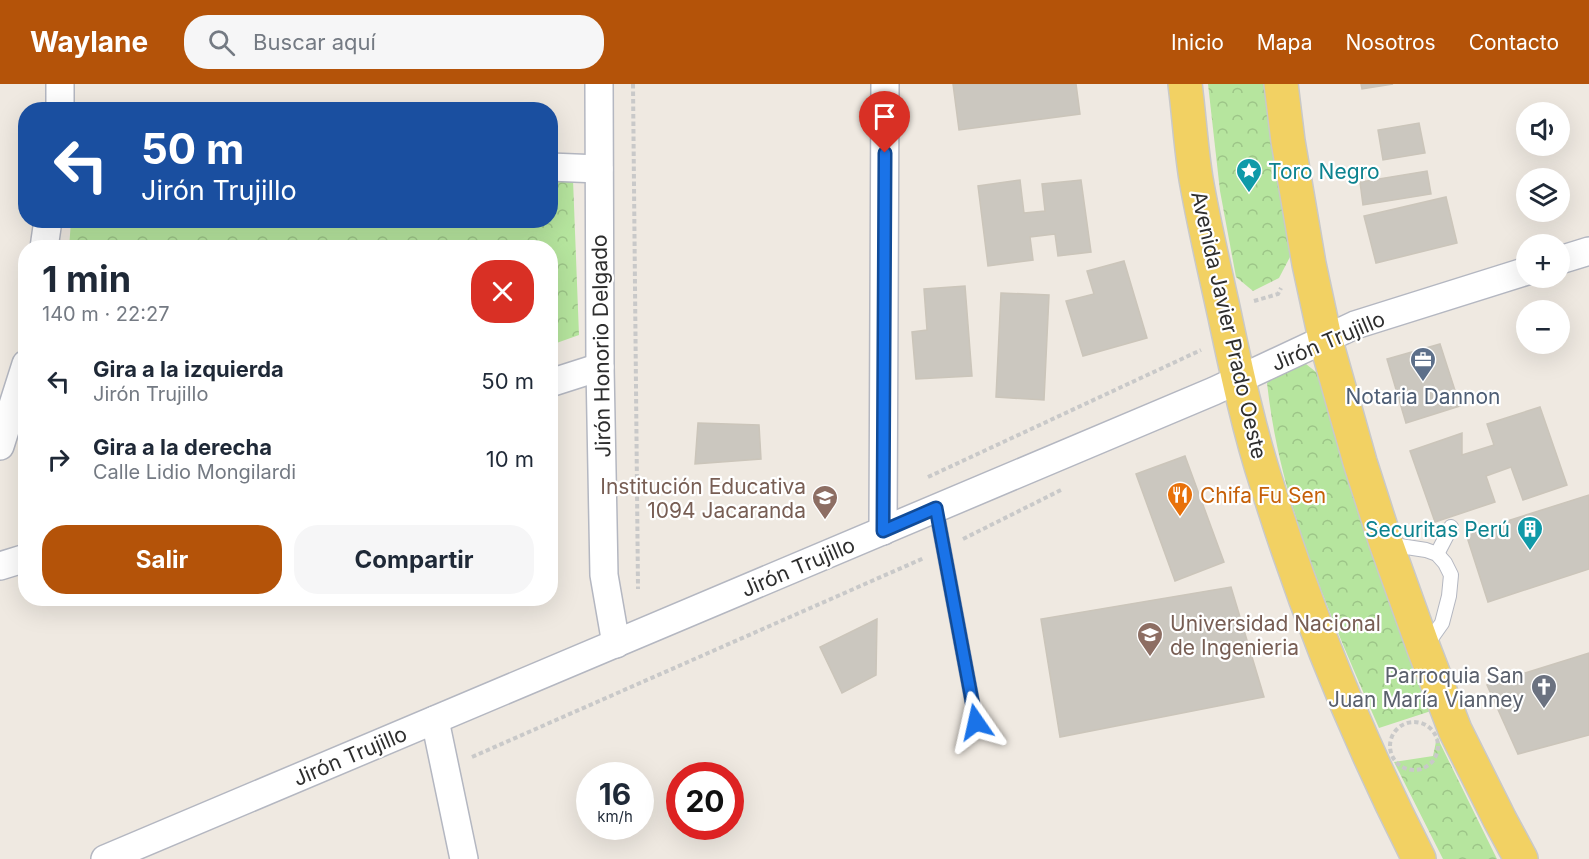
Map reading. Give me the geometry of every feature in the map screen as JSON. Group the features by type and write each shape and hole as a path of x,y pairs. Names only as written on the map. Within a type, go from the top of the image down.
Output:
{"main road":[{"name":"Avenida Javier Prado Oeste","path":"1185,84 1196,177 1238,380 1266,483 1302,590 1333,671 1372,761 1419,859"},
{"path":"1281,84 1288,141 1309,264 1325,338 1360,462 1386,543 1455,730 1521,859"}],"street":[{"path":"60,84 60,102"},
{"name":"Jirón Honorio Delgado","path":"599,84 600,367 604,574 616,644"},
{"path":"883,531 885,84"},
{"path":"558,167 599,169"},
{"path":"1570,257 1589,251"},
{"name":"Jirón Trujillo","path":"105,859 1238,380 1355,325 1516,274"},
{"path":"558,380 600,367"},
{"path":"0,446 18,389"},
{"path":"0,566 18,560"},
{"path":"435,720 464,859"}],"lane":[{"path":"936,508 976,722"},
{"path":"1437,554 1451,527"},
{"path":"1386,543 1426,549 1437,554 1451,575 1449,596 1442,623 1424,649"}],"path":[{"path":"610,612 638,601 633,84"},
{"path":"1218,285 1238,284 1254,301 1278,294 1287,274 1309,264"},
{"path":"926,478 1229,337"},
{"path":"470,758 943,549 1070,485"},
{"path":"1413,721 1428,725 1437,737 1438,752 1430,765 1415,770 1401,766 1391,754 1391,739 1399,726 1413,721"}],"green space":[{"path":"1208,84 1265,84 1291,255 1279,278 1253,291 1236,277 1220,191"},
{"path":"558,180 573,180 579,335 558,342 558,240 70,240 70,228 558,228"},
{"path":"1306,364 1321,376 1431,711 1379,728 1310,560 1283,472 1274,428 1267,383 1275,375"},
{"path":"1437,737 1497,859 1443,859 1394,762 1433,756"}],"building":[{"path":"953,84 1076,84 1080,114 959,130"},
{"path":"1361,84 1393,84 1362,89"},
{"path":"1419,123 1425,153 1383,160 1378,130"},
{"path":"1427,171 1431,194 1363,205 1360,182"},
{"path":"1020,180 1024,213 1045,211 1042,184 1081,180 1091,252 1058,256 1055,234 1030,237 1033,260 988,266 978,186"},
{"path":"1446,197 1457,243 1376,263 1364,216"},
{"path":"1124,261 1147,338 1083,356 1066,301 1094,294 1087,271"},
{"path":"965,286 972,376 916,379 912,332 927,330 924,289"},
{"path":"1001,293 1049,295 1044,400 996,397"},
{"name":"Notaria Dannon","path":"1440,344 1460,406 1406,423 1387,359"},
{"path":"1540,407 1567,485 1523,500 1511,467 1486,476 1495,502 1435,522 1410,451 1462,433 1462,455 1494,445 1487,424"},
{"path":"698,423 759,425 761,459 695,464"},
{"name":"Chifa Fu Sen","path":"1185,456 1224,562 1175,581 1136,474"},
{"name":"Securitas Perú","path":"1589,495 1589,569 1488,602 1466,534"},
{"name":"Universidad Nacional de Ingenieria","path":"1231,587 1264,697 1060,737 1041,619"},
{"path":"877,619 876,675 842,693 820,647"},
{"name":"Parroquia San Juan María Vianney","path":"1589,653 1589,735 1518,754 1487,685"}],"place":[{"name":"Toro Negro","path":"1249,194"},
{"name":"Notaria Dannon","path":"1423,383"},
{"name":"Chifa Fu Sen","path":"1180,518"},
{"name":"Institución Educativa 1094 Jacaranda","path":"825,521"},
{"name":"Securitas Perú","path":"1530,552"},
{"name":"Universidad Nacional de Ingenieria","path":"1150,658"},
{"name":"Parroquia San Juan María Vianney","path":"1544,710"}],"route":[{"path":"885,153 883,531 936,508 976,722"}]}
